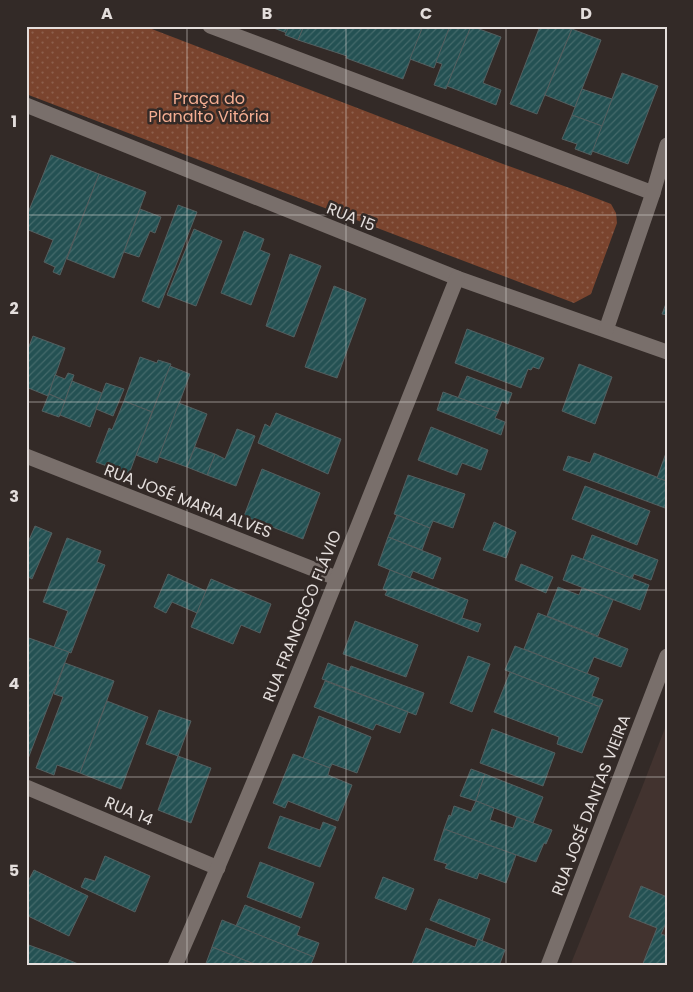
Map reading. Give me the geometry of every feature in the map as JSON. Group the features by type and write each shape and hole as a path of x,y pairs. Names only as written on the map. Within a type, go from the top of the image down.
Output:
{"street":[{"path":"210,26 654,193"},
{"name":"RUA 15","path":"26,105 457,278 667,352"},
{"path":"606,330 654,193 667,145"},
{"name":"RUA FRANCISCO FLÁVIO","path":"175,966 218,868 457,278"},
{"name":"RUA JOSÉ MARIA ALVES","path":"26,456 336,578"},
{"name":"RUA JOSÉ DANTAS VIEIRA","path":"548,966 667,656"},
{"name":"RUA 14","path":"26,787 218,868"}],"shaded area":[{"path":"667,723 667,966 570,966 641,790"}],"green space":[{"name":"Praça do Planalto Vitória","path":"26,26 144,26 611,204 616,213 617,223 591,294 574,303 26,94"}],"building":[{"path":"268,26 289,26 287,33"},
{"path":"289,26 304,26 298,40 285,35"},
{"path":"304,26 423,26 403,79 346,58 347,56 298,40"},
{"path":"423,26 450,26 434,68 410,59"},
{"path":"450,26 471,26 446,89 434,85 442,64 436,62"},
{"path":"471,26 501,37 483,83 501,90 496,105 447,86"},
{"path":"540,26 573,26 537,114 510,104"},
{"path":"572,29 601,40 575,107 545,95"},
{"path":"622,73 658,86 628,164 592,151"},
{"path":"582,89 612,99 602,126 572,115"},
{"path":"572,115 602,126 591,155 575,149 577,144 562,139"},
{"path":"51,155 99,174 60,275 53,272 55,267 44,262 53,240 26,229 26,218"},
{"path":"99,174 146,192 114,278 67,259"},
{"path":"178,205 197,212 159,308 142,301"},
{"path":"140,209 161,217 155,233 150,231 139,257 124,252"},
{"path":"194,229 222,241 196,306 167,295"},
{"path":"244,231 264,239 260,250 270,254 251,305 221,293"},
{"path":"290,254 321,266 294,337 266,326"},
{"path":"334,286 366,299 337,378 305,367"},
{"path":"667,301 667,315 662,314"},
{"path":"467,329 544,358 539,369 533,367 531,370 528,369 521,388 455,363"},
{"path":"33,336 65,348 48,396 26,387 26,354"},
{"path":"140,357 157,363 158,360 171,364 152,412 124,401"},
{"path":"579,364 612,377 595,424 562,411"},
{"path":"170,366 190,374 157,463 136,455"},
{"path":"68,373 74,375 65,401 49,394 55,375 65,379"},
{"path":"467,376 512,393 508,404 502,401 498,412 458,398"},
{"path":"72,381 102,393 90,427 60,415"},
{"path":"106,383 124,389 113,416 96,409"},
{"path":"443,392 498,412 495,418 505,422 501,435 437,410"},
{"path":"49,394 65,401 59,417 42,411"},
{"path":"124,401 152,412 129,474 96,462 109,428 112,430"},
{"path":"179,403 207,414 187,467 159,457"},
{"path":"276,413 341,439 328,474 258,443 265,424 270,427"},
{"path":"431,427 488,450 481,470 462,463 457,475 418,460"},
{"path":"237,429 255,436 236,486 207,475 215,454 225,459"},
{"path":"195,447 215,454 207,475 187,467"},
{"path":"594,453 667,481 667,505 665,508 563,470 568,456 590,463"},
{"path":"667,453 667,481 657,478"},
{"path":"262,469 320,493 303,539 244,516"},
{"path":"408,475 465,494 453,528 433,521 430,528 394,514"},
{"path":"585,486 650,511 637,545 572,519"},
{"path":"397,515 430,528 422,550 388,537"},
{"path":"494,522 516,532 506,558 483,550"},
{"path":"35,526 52,533 32,579 26,576 26,547"},
{"path":"592,535 658,560 651,580 634,574 632,579 583,559"},
{"path":"388,537 441,558 433,579 413,571 410,578 378,565"},
{"path":"67,538 101,551 97,562 105,565 71,653 54,647 68,611 43,602"},
{"path":"572,555 649,585 640,610 563,580"},
{"path":"521,564 553,577 546,593 515,580"},
{"path":"390,570 468,600 462,618 481,624 478,632 385,595 387,591 383,589"},
{"path":"168,574 206,591 197,613 172,602 166,613 154,607"},
{"path":"211,579 271,604 260,633 241,625 233,644 191,627"},
{"path":"558,587 579,595 582,588 613,600 598,636 547,616"},
{"path":"538,613 628,649 621,667 594,657 587,674 524,649"},
{"path":"355,621 418,645 406,677 343,654"},
{"path":"26,637 69,652 26,764"},
{"path":"515,646 599,678 592,696 603,700 600,707 505,670"},
{"path":"468,656 490,664 472,712 450,703"},
{"path":"65,663 114,681 80,773 57,765 54,775 36,768 63,697 54,694"},
{"path":"328,663 349,671 351,666 424,693 416,715 322,679"},
{"path":"510,672 600,707 582,753 557,744 559,737 494,712"},
{"path":"325,681 408,712 400,733 376,724 373,730 314,707"},
{"path":"107,701 148,717 121,789 80,773"},
{"path":"159,710 191,721 178,756 146,744"},
{"path":"319,716 371,737 357,773 332,764 330,768 303,758"},
{"path":"492,729 555,753 543,786 480,763"},
{"path":"293,754 330,768 328,775 352,785 338,821 288,801 285,808 273,803"},
{"path":"178,756 211,768 191,823 158,810"},
{"path":"471,769 485,774 476,801 460,796"},
{"path":"485,774 543,797 533,823 476,801"},
{"path":"476,801 494,808 490,820 513,828 517,817 552,830 536,862 444,829 454,806 471,812"},
{"path":"280,816 320,830 323,822 336,827 320,867 268,848"},
{"path":"444,829 516,855 506,883 479,873 477,879 445,868 447,864 434,860"},
{"path":"105,856 150,876 135,912 81,887 85,878 95,881"},
{"path":"260,862 314,883 301,918 247,897"},
{"path":"34,870 88,896 69,936 26,915 26,885"},
{"path":"383,877 414,889 406,910 375,898"},
{"path":"641,886 667,897 667,921 661,934 667,936 667,966 642,966 657,928 629,917"},
{"path":"439,899 490,919 482,941 430,920"},
{"path":"245,905 300,927 297,935 319,943 314,957 236,926"},
{"path":"222,920 314,957 310,966 259,966 212,947"},
{"path":"426,928 475,947 478,939 505,950 499,966 415,966 412,964"},
{"path":"26,944 59,956 83,966 26,966"},
{"path":"212,947 259,966 205,966"}]}
